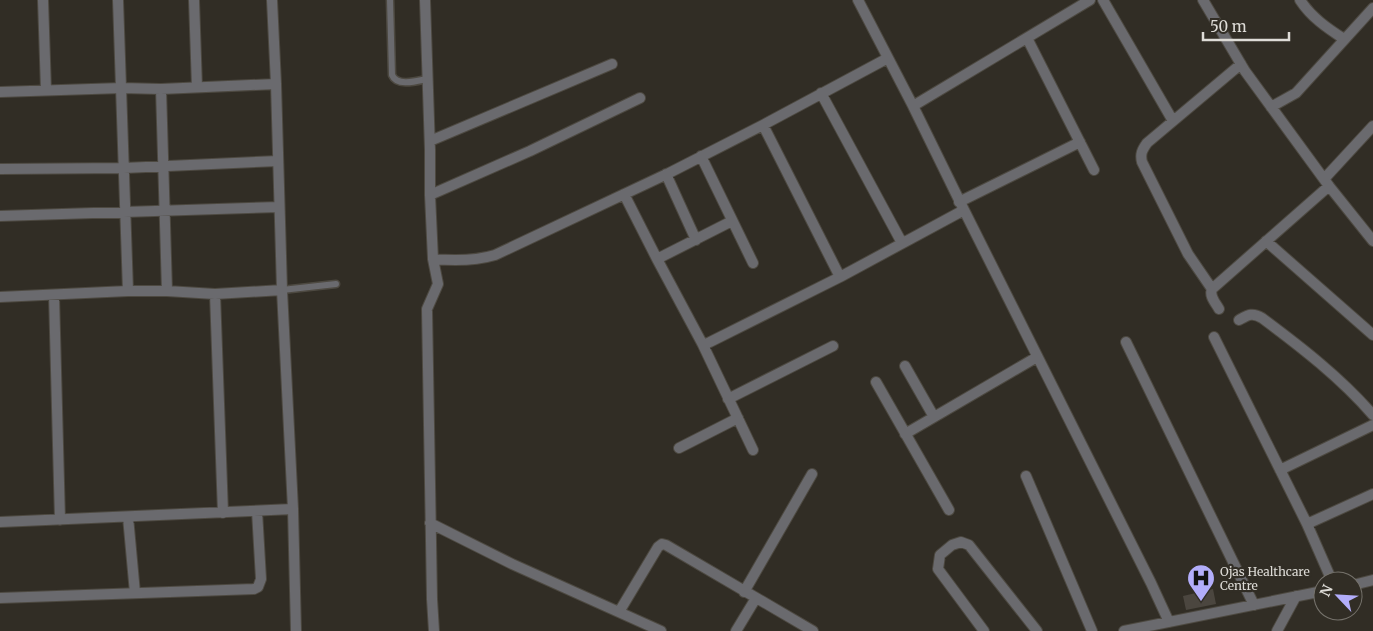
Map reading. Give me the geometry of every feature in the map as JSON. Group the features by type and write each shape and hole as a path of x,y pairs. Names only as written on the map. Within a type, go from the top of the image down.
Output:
{"street":[{"path":"43,0 46,90"},
{"path":"118,0 128,291"},
{"path":"194,0 197,87"},
{"path":"272,0 282,290 293,509 296,631"},
{"path":"424,0 433,259 438,284 426,309 434,631"},
{"path":"858,0 913,106 1169,622"},
{"path":"913,106 1090,0"},
{"path":"1103,0 1173,121"},
{"path":"1203,0 1241,64 1271,107 1373,241"},
{"path":"1300,0 1314,18 1344,39"},
{"path":"1271,107 1296,93 1373,8"},
{"path":"1027,38 1094,170"},
{"path":"433,259 474,260 496,254 666,174 888,58"},
{"path":"430,141 612,64"},
{"path":"1219,309 1212,296 1212,289 1188,254 1142,162 1141,156 1142,150 1147,144 1241,64"},
{"path":"0,92 122,88 161,89 276,84"},
{"path":"161,89 167,291"},
{"path":"821,93 902,244"},
{"path":"430,195 530,151 640,98"},
{"path":"763,125 840,277"},
{"path":"1212,289 1266,241 1327,182 1373,126"},
{"path":"703,345 902,244 962,206 1080,142"},
{"path":"701,156 753,263"},
{"path":"0,169 124,168 278,161"},
{"path":"666,174 696,240"},
{"path":"624,194 703,345 753,450"},
{"path":"0,216 280,207"},
{"path":"657,259 732,220"},
{"path":"1266,241 1373,335"},
{"path":"0,297 128,291 215,294 282,290"},
{"path":"215,294 223,513"},
{"path":"54,295 60,520"},
{"path":"1239,320 1254,313 1262,318 1348,388 1373,415"},
{"path":"1214,337 1307,524 1328,571"},
{"path":"1126,342 1254,605"},
{"path":"728,399 833,346"},
{"path":"905,434 1037,357"},
{"path":"906,366 934,417"},
{"path":"876,382 949,510"},
{"path":"679,448 738,418"},
{"path":"1280,470 1373,425"},
{"path":"744,592 812,474"},
{"path":"1026,476 1092,631"},
{"path":"1307,524 1373,494"},
{"path":"0,522 293,509"},
{"path":"0,598 250,590 258,587 261,579 257,512"},
{"path":"128,517 135,593"},
{"path":"430,523 512,564 661,631"},
{"path":"984,631 938,569 940,555 952,545 961,542 969,545 1037,631"},
{"path":"619,612 658,547 662,544 671,547 744,592 813,631"},
{"path":"1124,631 1143,629 1313,593"},
{"path":"1277,631 1296,596"},
{"path":"736,631 756,598"}],"lane":[{"path":"390,0 392,75 397,82 428,79"},
{"path":"282,290 336,284"}],"building":[{"path":"1213,589 1216,604 1186,610 1183,596"}],"place":[{"name":"Ojas Healthcare Centre","path":"1201,602"}]}
